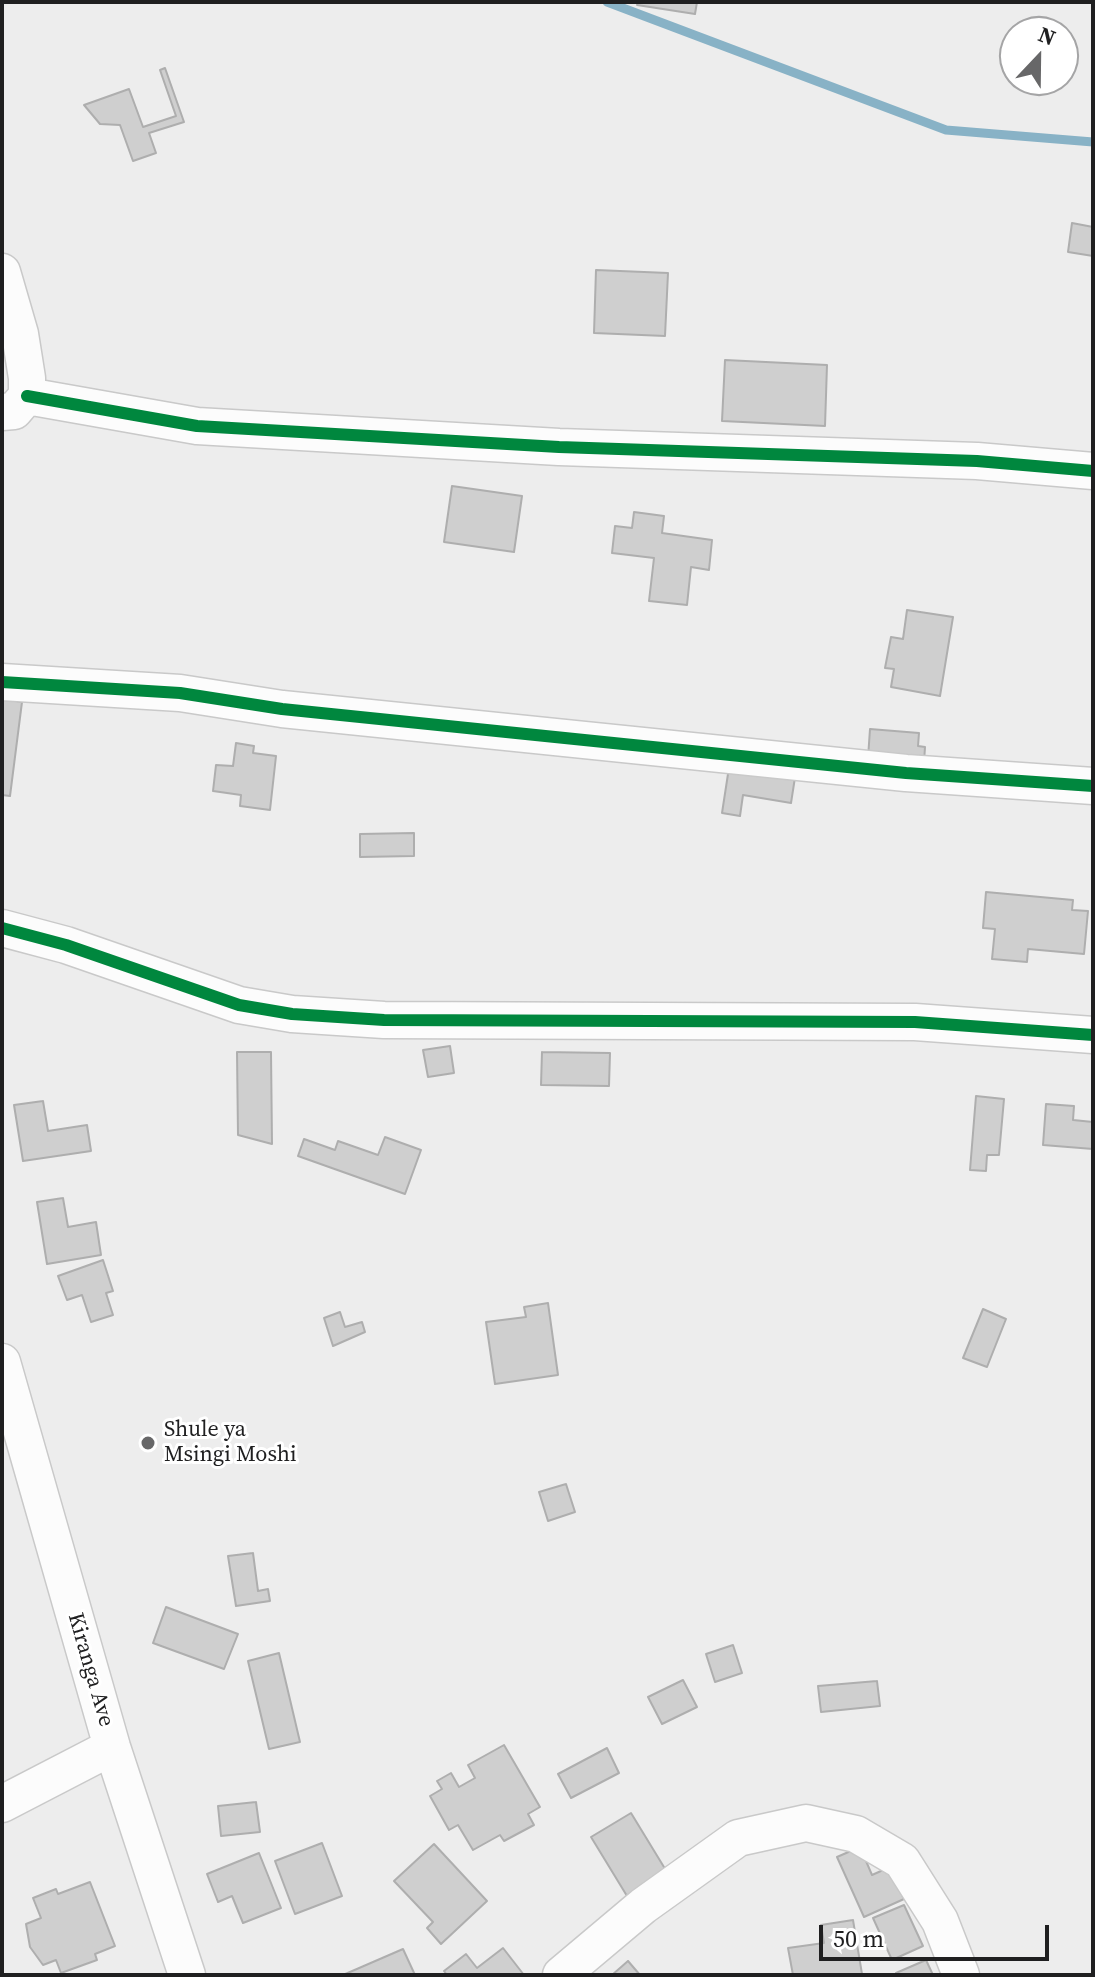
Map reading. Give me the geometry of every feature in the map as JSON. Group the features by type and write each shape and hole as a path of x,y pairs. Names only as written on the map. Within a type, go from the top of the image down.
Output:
{"street":[{"path":"2,272 20,334 14,404 197,426 559,447 977,461 1093,471"},
{"path":"2,682 180,693 282,709 906,773 1093,786"},
{"path":"2,928 66,945 239,1005 292,1014 399,1020 915,1022 1093,1035"},
{"name":"Kiranga Ave","path":"2,1362 112,1747 187,1975"},
{"path":"2,1804 112,1747"},
{"path":"561,1975 643,1906 738,1838 806,1823 856,1834 902,1861 940,1921 961,1975"}],"building":[{"path":"638,2 697,2 695,14 637,5"},
{"path":"165,68 184,122 149,133 156,153 133,161 120,125 100,124 84,105 129,89 143,127 176,116 160,70"},
{"path":"1072,223 1093,227 1093,256 1068,252"},
{"path":"596,270 668,273 665,336 594,333"},
{"path":"725,360 827,365 825,426 722,421"},
{"path":"452,486 522,496 514,552 444,542"},
{"path":"634,512 664,516 662,533 712,540 709,570 691,567 687,605 649,601 654,558 612,553 615,526 632,528"},
{"path":"907,610 953,617 940,696 891,687 894,669 885,668 891,637 903,639"},
{"path":"2,699 22,702 10,796 2,795"},
{"path":"870,729 919,733 918,746 925,747 924,763 868,758"},
{"path":"236,743 254,746 253,753 276,756 270,810 240,806 241,795 213,791 216,765 233,766"},
{"path":"730,761 796,771 791,803 743,795 740,816 722,813"},
{"path":"414,833 414,856 360,857 360,834"},
{"path":"986,892 1073,900 1072,910 1088,911 1084,954 1028,949 1027,962 992,959 995,929 983,928"},
{"path":"450,1046 454,1073 428,1077 423,1050"},
{"path":"237,1052 271,1052 272,1144 238,1135"},
{"path":"542,1052 610,1053 609,1086 541,1085"},
{"path":"976,1096 1004,1099 999,1155 987,1155 986,1171 970,1170"},
{"path":"43,1101 48,1131 87,1125 91,1151 23,1161 14,1105"},
{"path":"1046,1104 1074,1106 1073,1120 1093,1122 1093,1149 1043,1145"},
{"path":"385,1137 421,1150 405,1194 298,1156 304,1139 335,1150 338,1141 378,1155"},
{"path":"63,1198 68,1227 96,1222 101,1255 47,1264 37,1202"},
{"path":"103,1260 113,1291 106,1293 113,1315 91,1322 82,1295 67,1300 58,1276"},
{"path":"548,1303 558,1375 495,1384 486,1322 526,1317 524,1307"},
{"path":"983,1309 1006,1319 987,1367 963,1358"},
{"path":"340,1312 345,1327 362,1322 365,1332 333,1346 324,1318"},
{"path":"566,1484 575,1512 548,1521 539,1492"},
{"path":"253,1553 258,1591 268,1589 270,1601 236,1606 228,1556"},
{"path":"166,1607 238,1634 224,1669 153,1643"},
{"path":"733,1645 742,1673 715,1682 706,1654"},
{"path":"279,1653 300,1742 269,1749 248,1661"},
{"path":"683,1680 697,1707 662,1724 648,1697"},
{"path":"877,1681 880,1706 821,1712 818,1686"},
{"path":"504,1745 540,1807 528,1814 534,1825 504,1841 500,1835 473,1850 458,1825 449,1830 430,1796 442,1789 437,1781 451,1773 459,1787 475,1778 468,1765"},
{"path":"607,1748 619,1773 571,1798 558,1774"},
{"path":"256,1802 260,1832 221,1836 218,1806"},
{"path":"631,1813 667,1872 627,1896 591,1837"},
{"path":"322,1843 342,1896 295,1914 275,1861"},
{"path":"434,1844 487,1901 441,1944 427,1928 433,1922 394,1881"},
{"path":"860,1847 872,1875 890,1867 904,1899 864,1917 837,1857"},
{"path":"259,1853 281,1908 243,1923 232,1896 218,1902 207,1874"},
{"path":"90,1882 115,1946 95,1954 97,1960 61,1973 56,1960 43,1965 30,1947 26,1924 41,1918 33,1898 56,1889 58,1894"},
{"path":"904,1905 923,1946 892,1960 873,1918"},
{"path":"853,1920 862,1974 793,1975 788,1948 824,1943 821,1925"},
{"path":"503,1948 524,1975 447,1975 444,1971 466,1954 477,1968"},
{"path":"403,1949 415,1975 343,1975"},
{"path":"926,1960 933,1975 896,1973"},
{"path":"628,1961 640,1975 612,1975"}],"waterway":[{"path":"607,2 946,130 1093,142"}],"cycle path":[{"path":"27,396 197,426 559,447 977,461 1093,471"},
{"path":"2,682 180,693 282,709 906,773 1093,786"},
{"path":"2,928 66,945 239,1005 292,1014 384,1020 915,1022 1093,1035"}],"place":[{"name":"Shule ya Msingi Moshi","path":"148,1443"}]}
